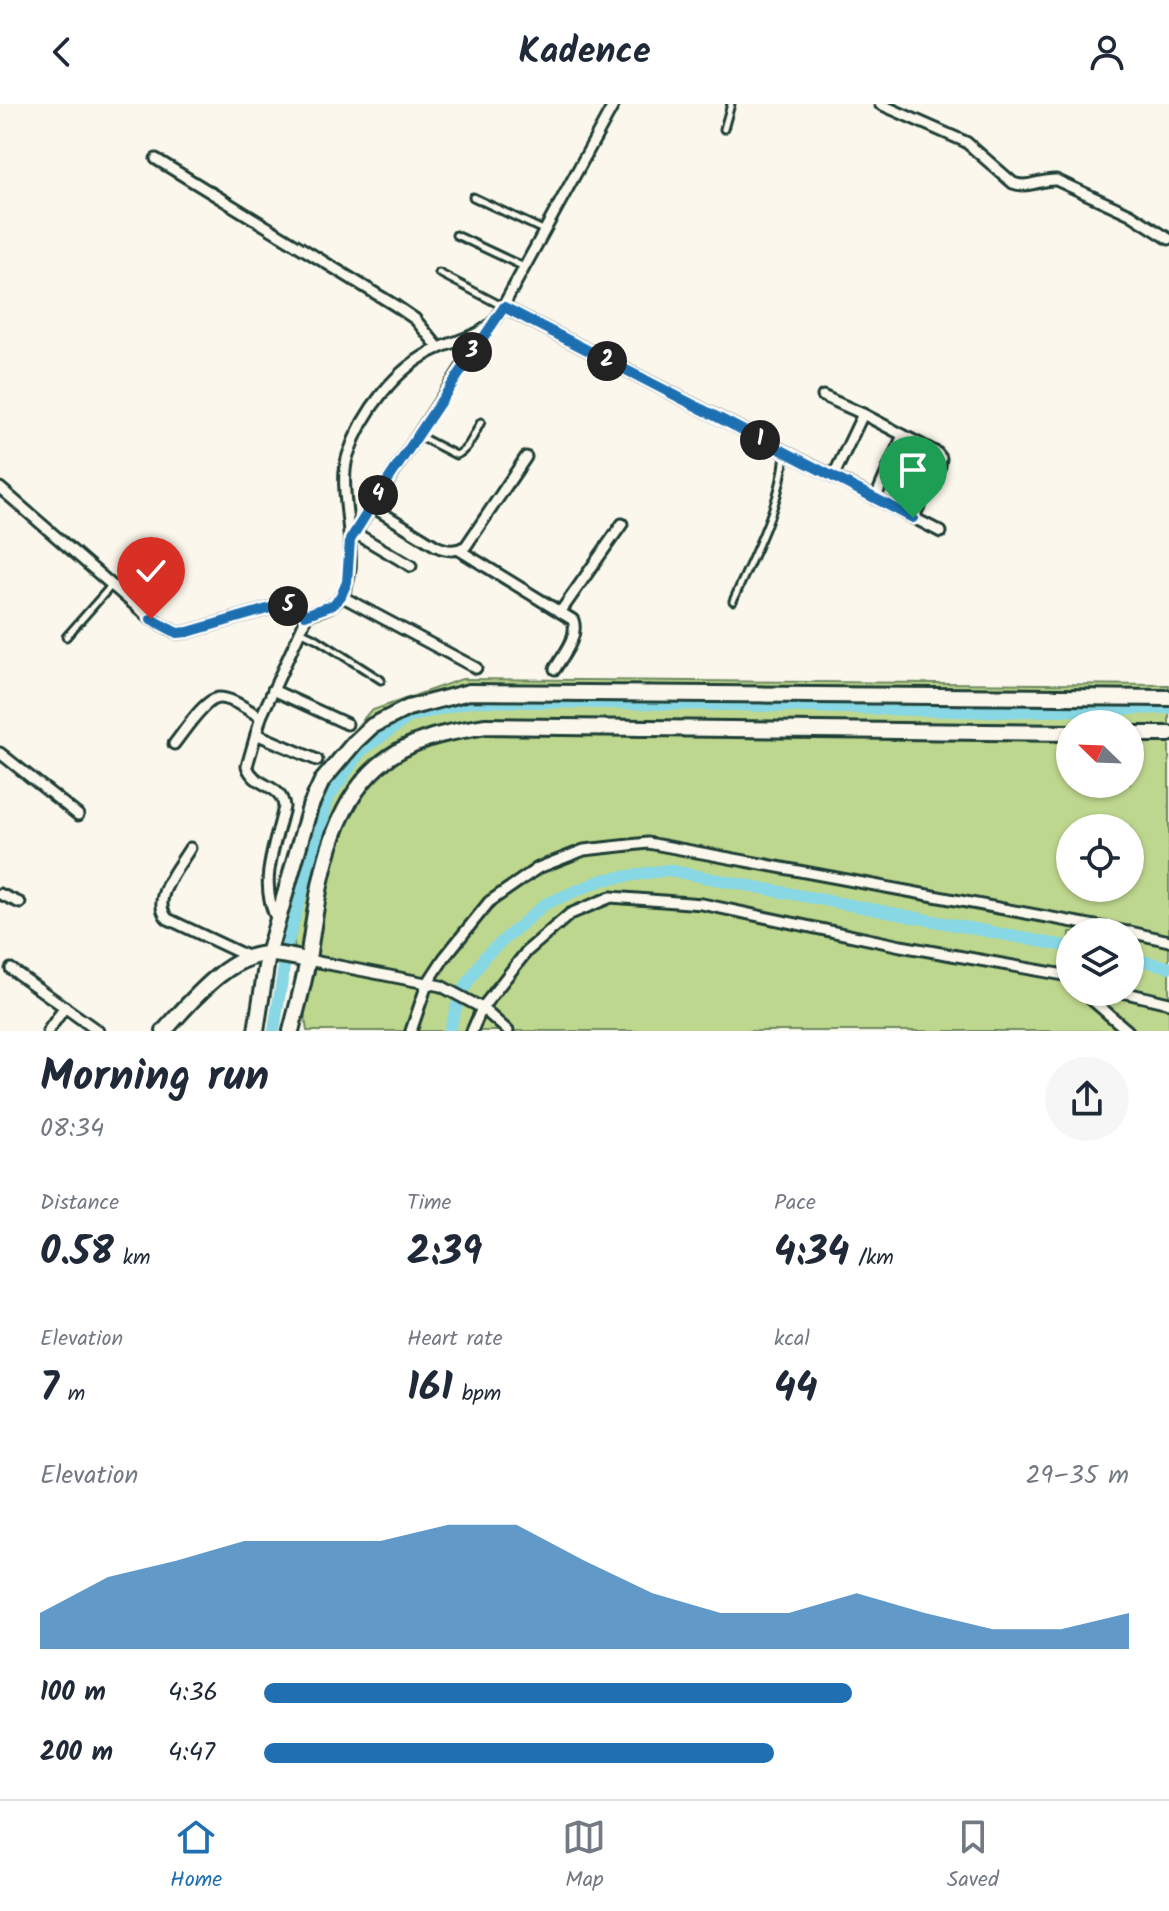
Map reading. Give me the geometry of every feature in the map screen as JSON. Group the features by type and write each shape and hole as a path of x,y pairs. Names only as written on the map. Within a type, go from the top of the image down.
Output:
{"street":[{"path":"353,536 485,331 504,307 614,104"},
{"path":"880,104 966,142 1013,183 1020,186 1046,179 1056,180 1130,214 1169,239"},
{"path":"156,159 396,306 415,319 439,348"},
{"path":"504,307 941,532"},
{"path":"305,615 333,605 347,582 353,536 343,484 347,456 356,433 398,376 420,357 485,331"},
{"path":"823,396 932,450 941,458 940,466 913,518"},
{"path":"833,477 863,414"},
{"path":"875,499 903,435"},
{"path":"459,550 466,546 526,457"},
{"path":"0,488 151,619 177,633 274,607 301,609 305,615"},
{"path":"371,506 436,546 459,550 573,620 575,629 555,669"},
{"path":"561,611 622,524"},
{"path":"353,536 411,566"},
{"path":"341,596 476,668"},
{"path":"278,922 269,905 267,880 284,798 280,792 255,780 249,773 248,758 261,717 305,615"},
{"path":"273,690 347,724"},
{"path":"254,1027 278,922 310,807 322,781 372,726 408,708 469,692 1169,698"},
{"path":"174,744 205,704 213,699 228,700 261,717"},
{"path":"291,1031 319,894 338,823 363,782 381,764 416,742 448,732 486,726 1056,733"},
{"path":"256,734 317,760"},
{"path":"1144,734 1169,734"},
{"path":"0,753 78,815"},
{"path":"411,1031 427,984 489,902 538,868 584,850 648,843 1056,918"},
{"path":"190,848 162,899 164,915 252,958"},
{"path":"0,894 20,903"},
{"path":"472,1031 479,1006 527,951 570,914 611,897 702,904 1056,975"},
{"path":"1144,935 1169,941"},
{"path":"164,1031 213,979 252,958 272,954 441,986 479,1006 508,1031"},
{"path":"11,969 98,1031"},
{"path":"1144,997 1169,1003"},
{"path":"1099,1006 1128,1031"},
{"path":"48,1031 65,1007"}],"lane":[{"path":"724,129 731,104"},
{"path":"473,197 546,231"},
{"path":"456,235 525,268"},
{"path":"439,273 504,307"},
{"path":"417,435 456,455 469,445 481,422"},
{"path":"733,601 777,499 785,453"},
{"path":"66,637 111,586"},
{"path":"300,631 381,680"}],"green space":[{"path":"462,679 1169,685 1169,1031 307,1031 284,876 315,777 370,711"}],"waterway":[{"path":"274,1031 288,941 329,797 361,751 409,717 473,701 991,712 1169,708"},
{"path":"449,1031 460,995 485,956 545,904 602,880 667,870 1056,944"},
{"path":"1144,961 1169,967"}],"route":[{"path":"151,619 177,633 274,607 301,609 305,615 333,605 347,582 350,540 485,331 504,307 913,518"}]}
